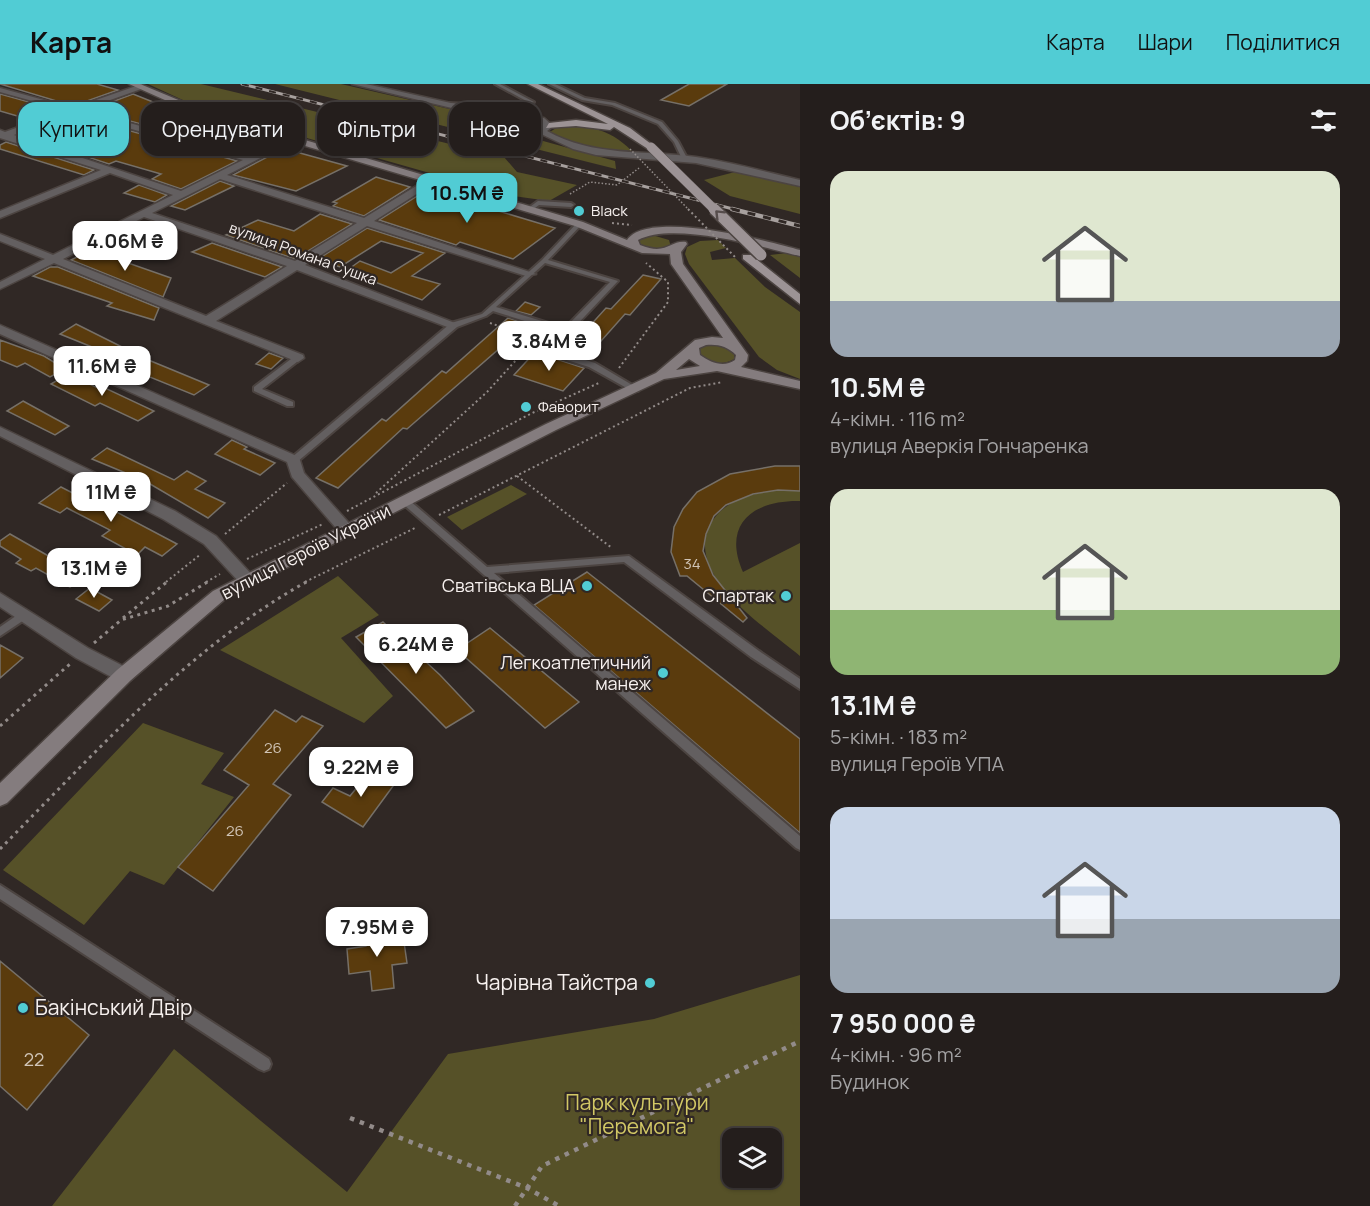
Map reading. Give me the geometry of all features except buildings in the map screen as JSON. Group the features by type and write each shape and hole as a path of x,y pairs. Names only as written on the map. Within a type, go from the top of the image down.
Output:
{"main road":[{"path":"523,84 611,127 635,148 741,257 800,300"},
{"path":"532,84 627,130 651,147 800,290"},
{"path":"137,85 176,102"},
{"path":"544,126 573,115 574,109"},
{"path":"544,126 576,123 611,127"},
{"path":"305,144 434,179 579,224 682,272"},
{"path":"579,224 651,232 673,238 677,247 675,261 742,358 739,364 723,372"},
{"path":"640,253 632,242 633,237 651,232 685,231 751,240 800,253"},
{"path":"640,253 664,252 695,239 722,236"},
{"path":"692,348 703,326 703,302"},
{"path":"692,348 713,341 738,350 758,366 784,380"},
{"path":"692,348 698,360 723,372 784,380 800,385"},
{"name":"вулиця Героїв України","path":"0,797 124,675 219,595 551,427 661,376 692,348"},
{"name":"вулиця Героїв України","path":"661,376 723,372"}],"street":[{"path":"356,84 518,121 516,125 519,128 544,126 555,140 611,155 684,158 800,183"},
{"path":"379,84 389,87 392,92"},
{"path":"93,102 137,85"},
{"path":"0,90 43,102"},
{"path":"129,126 251,159"},
{"path":"2,135 18,129"},
{"path":"2,135 180,194"},
{"path":"0,286 53,257 257,156"},
{"path":"0,215 106,171"},
{"path":"218,176 366,220 530,274"},
{"path":"209,320 434,179"},
{"name":"вулиця Романа Сушка","path":"142,213 295,265 454,325"},
{"path":"0,237 298,358"},
{"path":"0,328 294,460 297,474 348,531"},
{"path":"0,431 190,527 210,540 247,580"},
{"path":"0,599 82,653 124,675"}],"lane":[{"path":"497,84 532,102"},
{"path":"551,84 584,99 613,104 660,123 676,142 684,158"},
{"path":"444,104 449,104"},
{"path":"529,210 538,203 571,205"},
{"path":"294,460 454,325 477,319 491,308 544,261 579,224"},
{"path":"491,308 566,331 615,281 544,261"},
{"path":"538,348 592,365 635,389"},
{"path":"290,404 257,389 298,358"},
{"path":"406,502 800,844"},
{"path":"487,570 626,558 755,654 800,684"},
{"path":"0,632 23,615"},
{"path":"0,891 264,1064"}],"path":[{"path":"635,148 741,257"},
{"path":"554,204 590,182 609,186 620,184 639,170 637,160"},
{"path":"614,376 668,302 668,282 640,253"},
{"path":"371,497 487,392 530,346 523,334 477,319"},
{"path":"0,849 174,678 285,594 723,372"},
{"path":"516,476 626,558"},
{"path":"515,1206 542,1166 800,1041"},
{"path":"350,1118 527,1188 559,1206"}],"green space":[{"path":"148,84 201,84 276,102 187,102"},
{"path":"275,84 341,84 419,102 347,102"},
{"path":"437,106 449,109 449,127 437,124"},
{"path":"305,109 317,112 317,141 305,137"},
{"path":"559,126 592,128 610,134 636,155 603,151 567,142 550,132"},
{"path":"541,140 615,161 616,169 541,150"},
{"path":"437,141 449,144 449,156 500,156 504,157 517,172 577,185 549,201 507,195 370,156 437,156"},
{"path":"735,172 800,187 800,214 730,196 704,180"},
{"path":"652,235 669,240 671,247 655,250 640,244 640,238"},
{"path":"718,240 726,248 710,252 712,260 735,258 765,287 800,312 800,379 777,370 759,357 689,264 685,254 687,247 700,241"},
{"path":"787,253 800,257 800,278 770,255"},
{"path":"707,344 724,346 734,352 734,359 721,363 700,356 698,349"},
{"path":"511,485 527,494 462,530 447,517"},
{"path":"778,490 800,491 800,501 768,505 746,518 739,529 736,541 737,555 743,572 800,543 800,656 734,600 719,582 709,564 705,546 709,527 721,510 748,496"},
{"path":"338,576 379,615 341,638 393,696 364,723 220,650"},
{"path":"143,723 224,753 201,784 234,797 164,885 130,871 84,925 3,870"},
{"name":"Парк культури \"Перемога\"","path":"800,975 800,1206 52,1206 174,1049 347,1192 448,1054 654,1019"}],"railway":[{"path":"242,84 737,210"},
{"path":"732,209 800,226"}],"place":[{"name":"Black","path":"579,211"},
{"name":"Фаворит","path":"526,407"},
{"name":"Сватівська ВЦА","path":"587,586"},
{"name":"Спартак","path":"786,596"},
{"name":"Легкоатлетичний манеж","path":"663,673"},
{"name":"Чарівна Тайстра","path":"650,983"},
{"name":"Бакінський Двір","path":"23,1008"}]}
